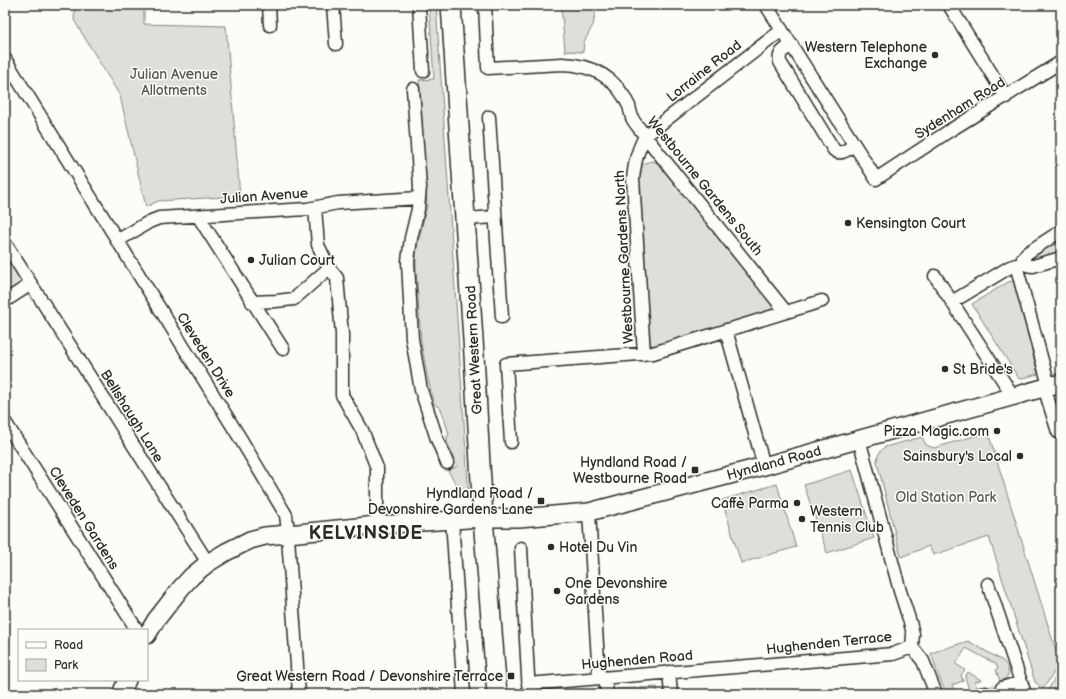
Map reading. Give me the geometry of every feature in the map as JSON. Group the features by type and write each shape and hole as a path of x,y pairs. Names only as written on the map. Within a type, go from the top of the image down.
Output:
{"main road":[{"name":"Great Western Road","path":"451,5 466,219 483,518 497,694"}],"street":[{"path":"269,5 270,25"},
{"path":"333,5 336,44"},
{"path":"419,5 423,71"},
{"name":"Westbourne Gardens South","path":"485,5 488,68 562,64 590,68 606,77 622,94 629,106 633,120 645,136 786,312"},
{"path":"766,5 792,45 854,145 842,152 839,153 835,151 780,62 780,53 792,45"},
{"path":"950,5 1006,97"},
{"name":"Lorraine Road","path":"645,136 782,30"},
{"name":"Cleveden Drive","path":"5,59 286,515 299,694"},
{"name":"Sydenham Road","path":"854,145 876,179 949,131 1061,62"},
{"path":"413,89 419,198 408,261 412,339 421,390 437,439 447,463"},
{"path":"489,117 502,317"},
{"name":"Westbourne Gardens North","path":"644,354 633,179 637,152 645,136"},
{"name":"Julian Avenue","path":"117,241 149,222 159,218 315,208 338,203 419,198"},
{"path":"315,208 318,245 329,268 337,278 342,334 342,395 362,430 377,468 377,525"},
{"path":"198,216 283,350"},
{"path":"466,219 495,217"},
{"path":"1061,231 1027,253 1023,258 1029,266 1033,266 1061,258"},
{"name":"Bellshaugh Lane","path":"5,243 208,563"},
{"path":"952,302 1010,267 1016,265 1051,385 1058,432"},
{"path":"252,302 294,299 329,268"},
{"path":"935,276 1013,396"},
{"path":"5,301 31,284"},
{"path":"511,442 506,364 653,353 822,301"},
{"path":"726,330 764,466"},
{"name":"Hyndland Road","path":"148,633 156,620 192,576 208,563 250,540 265,536 377,525 483,518 519,518 589,512 764,466 1051,385"},
{"name":"Cleveden Gardens","path":"5,422 136,629"},
{"path":"859,439 898,586 910,622 913,634 912,646 923,661 936,694"},
{"path":"589,512 602,678 606,694"},
{"path":"452,520 464,694"},
{"path":"521,548 528,689"},
{"path":"988,584 1025,694"},
{"name":"Hughenden Terrace","path":"748,666 893,654 912,646"},
{"name":"Hughenden Road","path":"528,689 602,678 748,666"},
{"path":"669,672 671,694"},
{"path":"121,694 126,681"},
{"path":"1002,688 1021,682"}],"green space":[{"name":"Julian Avenue Allotments","path":"75,5 144,5 144,24 226,26 240,196 158,201 146,207 120,96 74,20"},
{"path":"429,5 436,5 469,497 465,498 448,471 457,466 447,442 447,437 449,434 441,409 434,404 421,342 416,251 427,205 419,80 434,79"},
{"path":"561,5 597,5 593,25 584,42 583,52 565,51"},
{"path":"652,161 661,164 772,303 773,306 770,310 654,346 650,344 639,182 642,166"},
{"path":"1061,236 1061,253 1033,260 1030,259 1030,257"},
{"path":"5,253 23,283 5,295"},
{"path":"1014,281 1038,374 1019,379 972,304 1008,282"},
{"name":"Old Station Park","path":"988,432 1061,667 1055,671 1043,689 1035,682 989,537 933,555 929,546 901,557 877,462 879,453 885,447 922,437 926,445 934,448"},
{"path":"852,470 874,538 827,553 804,485"},
{"path":"777,484 796,547 741,563 722,500"},
{"path":"968,641 1003,661 1007,666 1009,674 1005,679 1000,681 996,670 998,668 996,664 966,648 956,664 965,670 961,675 963,681 952,685 955,692 948,693 941,681 931,653"},
{"path":"968,672 981,680 975,682 977,688 969,690 965,677"},
{"path":"1057,674 1061,674 1061,694 1046,694"},
{"path":"657,687 658,694 618,694 617,689"}],"tunnel":[{"path":"985,693 1002,688"}],"place":[{"name":"Western Telephone Exchange","path":"935,55"},
{"name":"Kensington Court","path":"848,223"},
{"name":"Julian Court","path":"251,260"},
{"name":"St Bride's","path":"945,369"},
{"name":"Pizza Magic.com","path":"997,431"},
{"name":"Sainsbury's Local","path":"1020,456"},
{"name":"Hyndland Road / Westbourne Road","path":"695,470"},
{"name":"Hyndland Road / Devonshire Gardens Lane","path":"541,501"},
{"name":"Caffè Parma","path":"797,503"},
{"name":"Western Tennis Club","path":"802,519"},
{"name":"Hotel Du Vin","path":"551,547"},
{"name":"One Devonshire Gardens","path":"557,591"},
{"name":"Great Western Road / Devonshire Terrace","path":"511,676"}],"district":[{"name":"KELVINSIDE","path":"366,533"}]}
